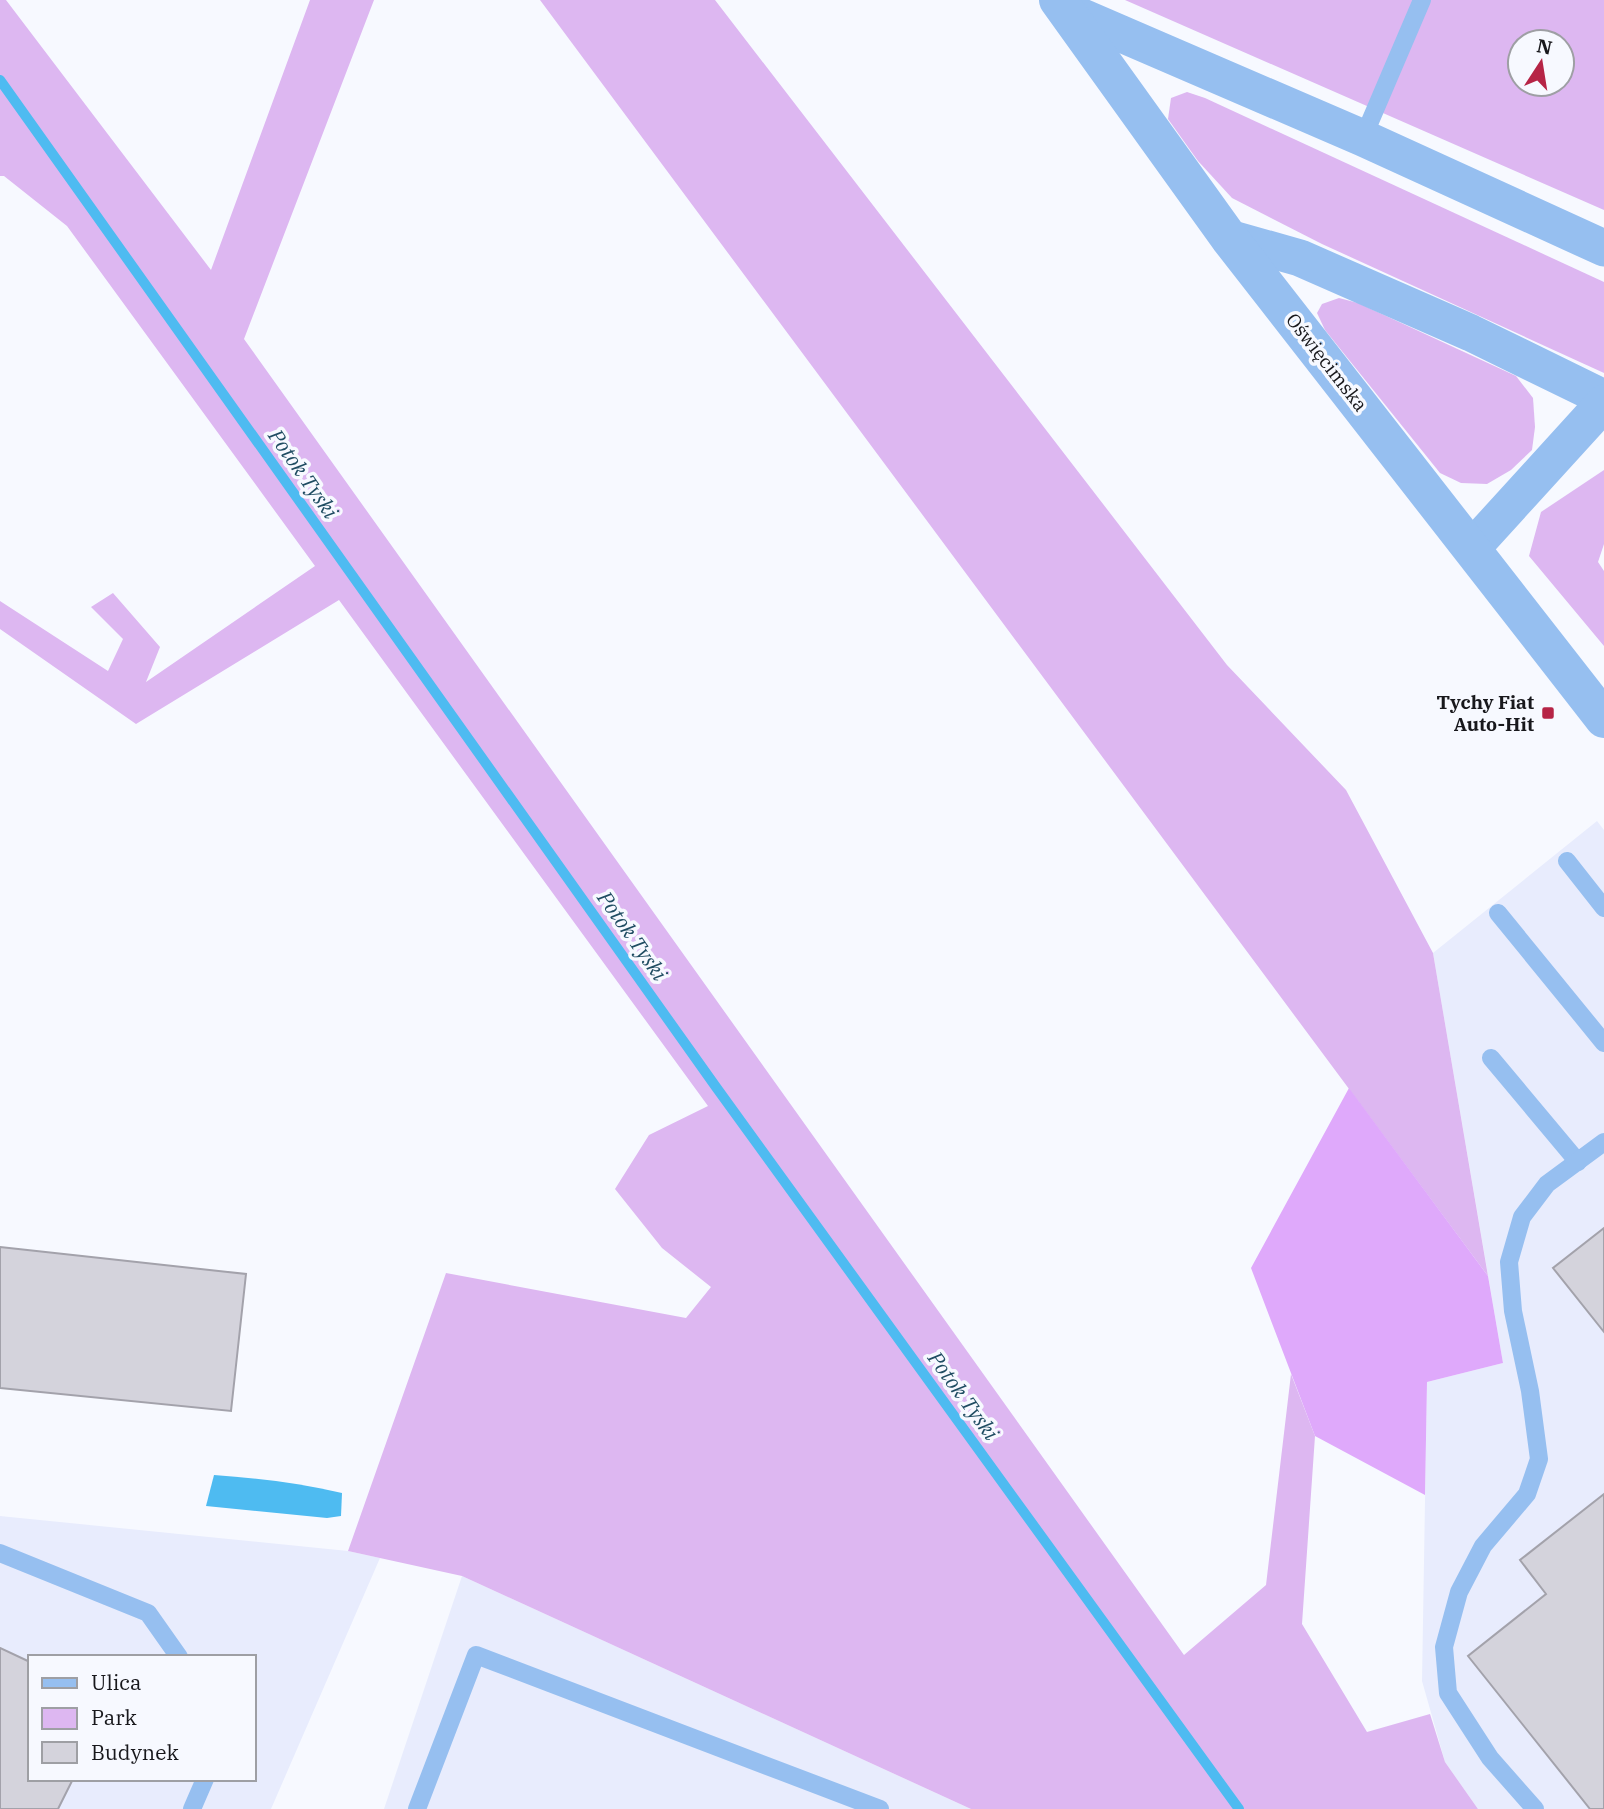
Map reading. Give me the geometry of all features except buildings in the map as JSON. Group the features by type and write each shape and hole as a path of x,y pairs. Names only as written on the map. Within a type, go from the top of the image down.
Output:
{"street":[{"path":"1062,5 1604,248"},
{"name":"Oświęcimska","path":"1062,5 1229,238 1604,719"},
{"path":"1229,238 1300,258 1471,333 1604,401 1472,548"}],"lane":[{"path":"1363,138 1422,0"},
{"path":"1567,861 1604,908"},
{"path":"1499,913 1604,1043"},
{"path":"1491,1058 1578,1162"},
{"path":"1535,1809 1490,1758 1448,1693 1444,1647 1459,1592 1483,1546 1527,1494 1539,1459 1530,1391 1513,1311 1509,1262 1522,1217 1548,1184 1604,1142"},
{"path":"0,1553 148,1613 178,1655"},
{"path":"417,1809 476,1655 880,1809"},
{"path":"192,1809 204,1781"}],"shaded area":[{"path":"1597,821 1604,830 1604,1809 1478,1809 1445,1762 1422,1681 1427,1382 1503,1363 1433,953"},
{"path":"1349,1088 1488,1276 1503,1363 1427,1382 1425,1495 1315,1436 1251,1268"},
{"path":"0,1516 348,1551 380,1558 271,1809 0,1809"},
{"path":"462,1576 971,1809 384,1809"}],"green space":[{"path":"0,0 6,0 211,270 310,0 374,0 244,339 1184,1655 1266,1585 1291,1374 1315,1436 1302,1624 1367,1732 1430,1714 1445,1762 1478,1809 971,1809 462,1576 348,1551 446,1273 686,1318 711,1287 662,1248 615,1189 649,1135 708,1106 339,600 136,724 0,629 0,601 108,671 123,639 91,607 113,593 160,647 146,682 315,566 67,226 4,176 0,176"},
{"path":"540,0 715,0 1227,665 1346,790 1433,953 1488,1276"},
{"path":"1125,0 1604,0 1604,210"},
{"path":"1187,92 1604,282 1604,373 1322,244 1232,198 1198,161 1168,119 1171,98"},
{"path":"1339,298 1358,303 1516,376 1533,398 1535,427 1532,450 1511,470 1487,484 1461,483 1440,473 1325,330 1317,313 1322,304"},
{"path":"1604,470 1604,544 1598,562 1604,571 1604,646 1529,556 1541,512"}],"water":[{"path":"214,1475 278,1481 342,1493 341,1516 327,1518 206,1506"}],"waterway":[{"name":"Potok Tyski","path":"0,80 716,1087 1239,1809"}],"place":[{"name":"Tychy Fiat Auto-Hit","path":"1548,713"}]}
